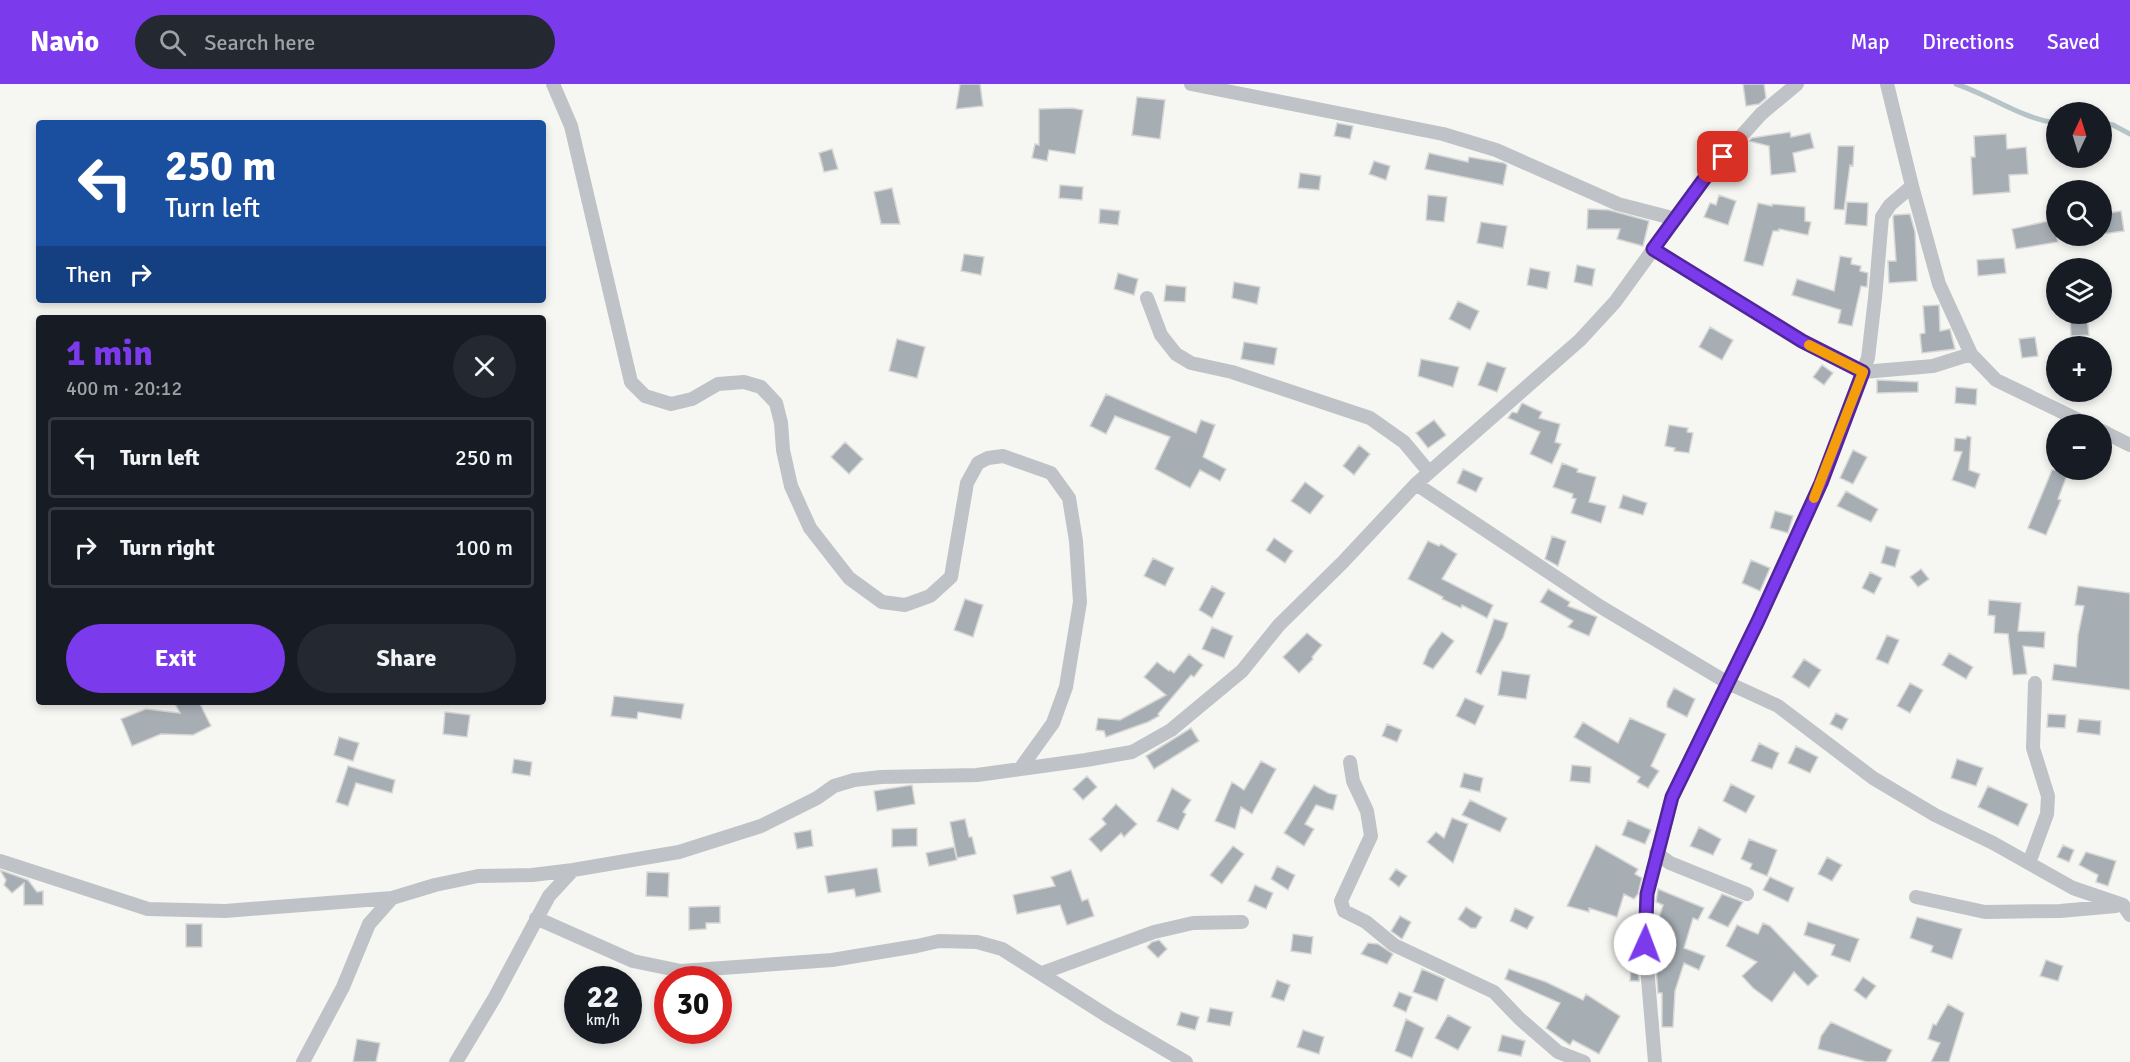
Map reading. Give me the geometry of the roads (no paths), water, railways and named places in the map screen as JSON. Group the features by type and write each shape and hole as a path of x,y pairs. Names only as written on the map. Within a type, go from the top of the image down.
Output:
{"street":[{"path":"552,84 571,126 631,382 645,396 671,404 692,399 718,384 744,382 761,387 777,403 783,450 791,486 810,528 849,578 882,602 905,605 930,596 951,577 968,483 978,462 1004,456 1051,473 1068,498 1076,541 1080,602 1066,687 1053,723 1020,769"},
{"path":"1191,84 1443,134 1496,150 1618,204 1676,219"},
{"path":"0,861 148,909 225,911 392,898 435,885 478,876 532,875 678,852 761,826 800,807 834,786 854,780 881,777 977,775 1132,752 1171,730 1242,671 1279,625 1343,562 1416,484 1580,340 1615,302 1710,171 1761,114 1797,84"},
{"path":"1887,84 1939,284 1971,354 1996,380 2066,414"},
{"path":"1654,1062 1645,944 1647,894 1672,797 1821,483 1868,358 1882,217 1890,205 1912,186"},
{"path":"1653,249 1802,341 1863,372 1934,366 1971,354"},
{"path":"1147,298 1161,335 1176,354 1191,363 1232,372 1370,418 1404,442 1429,472"},
{"path":"2112,437 2130,445"},
{"path":"1416,484 1601,608 1728,683 1778,706 1873,778 1926,810 2030,863 2073,888 2126,910"},
{"path":"2030,863 2047,814 2048,796 2033,748 2035,683"},
{"path":"1350,762 1353,780 1366,811 1371,836 1341,901 1344,911 1366,922 1394,945 1494,992 1520,1019 1558,1052 1584,1062"},
{"path":"1656,853 1670,863 1747,894"},
{"path":"456,1062 495,997 549,896 573,870"},
{"path":"1916,897 1985,912 2126,910"},
{"path":"303,1062 344,987 369,924 392,898"},
{"path":"536,918 633,961 681,970 832,960 917,946 939,940 977,942 1002,949 1109,1017 1186,1062"},
{"path":"1042,973 1154,932 1193,923 1242,922"}],"waterway":[{"path":"1956,84 2046,121"},
{"path":"2112,125 2130,134"}]}
